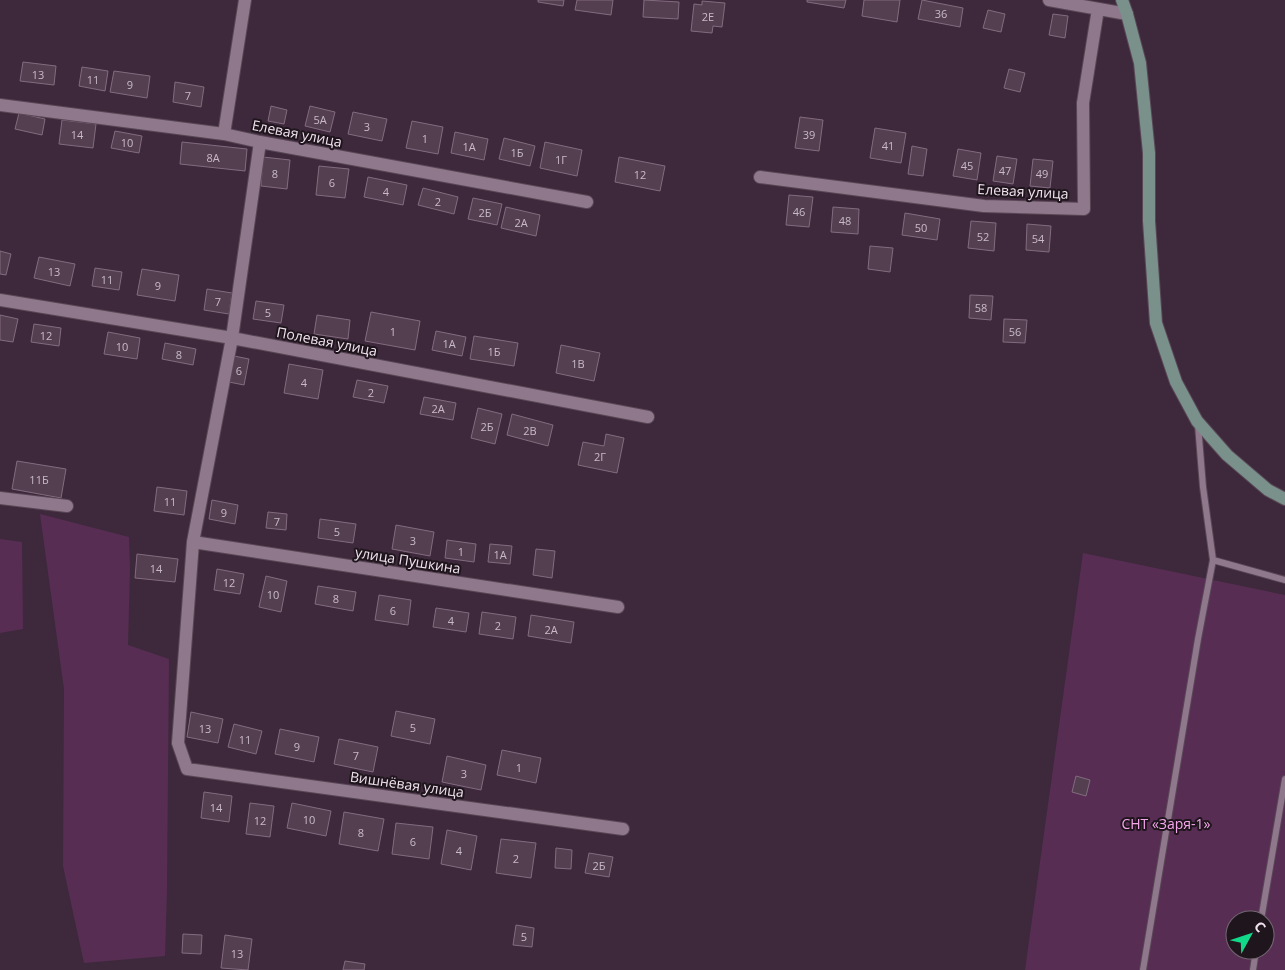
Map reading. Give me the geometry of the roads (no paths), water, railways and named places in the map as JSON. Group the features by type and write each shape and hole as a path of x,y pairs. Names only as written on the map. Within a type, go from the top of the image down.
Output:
{"street":[{"path":"224,134 245,0"},
{"path":"1049,0 1127,14"},
{"path":"1122,0 1140,63 1149,153 1149,221 1156,323 1176,382 1197,421 1227,455 1268,490 1285,499"},
{"name":"Елевая улица","path":"760,177 984,206 1084,209 1083,103 1098,9"},
{"name":"Елевая улица","path":"0,105 224,134 588,202"},
{"path":"193,542 232,338 260,142"},
{"name":"Полевая улица","path":"0,300 232,338 648,417"},
{"path":"0,498 67,506"},
{"name":"улица Пушкина","path":"193,542 618,607"},
{"name":"Вишнёвая улица","path":"193,542 178,743 187,769 623,829"}],"lane":[{"path":"1143,970 1198,639 1214,560 1203,487 1197,421"},
{"path":"1214,560 1285,580"},
{"path":"1263,910 1285,779"}],"park label":[{"name":"СНТ «Заря-1»","path":"1166,823"}]}
